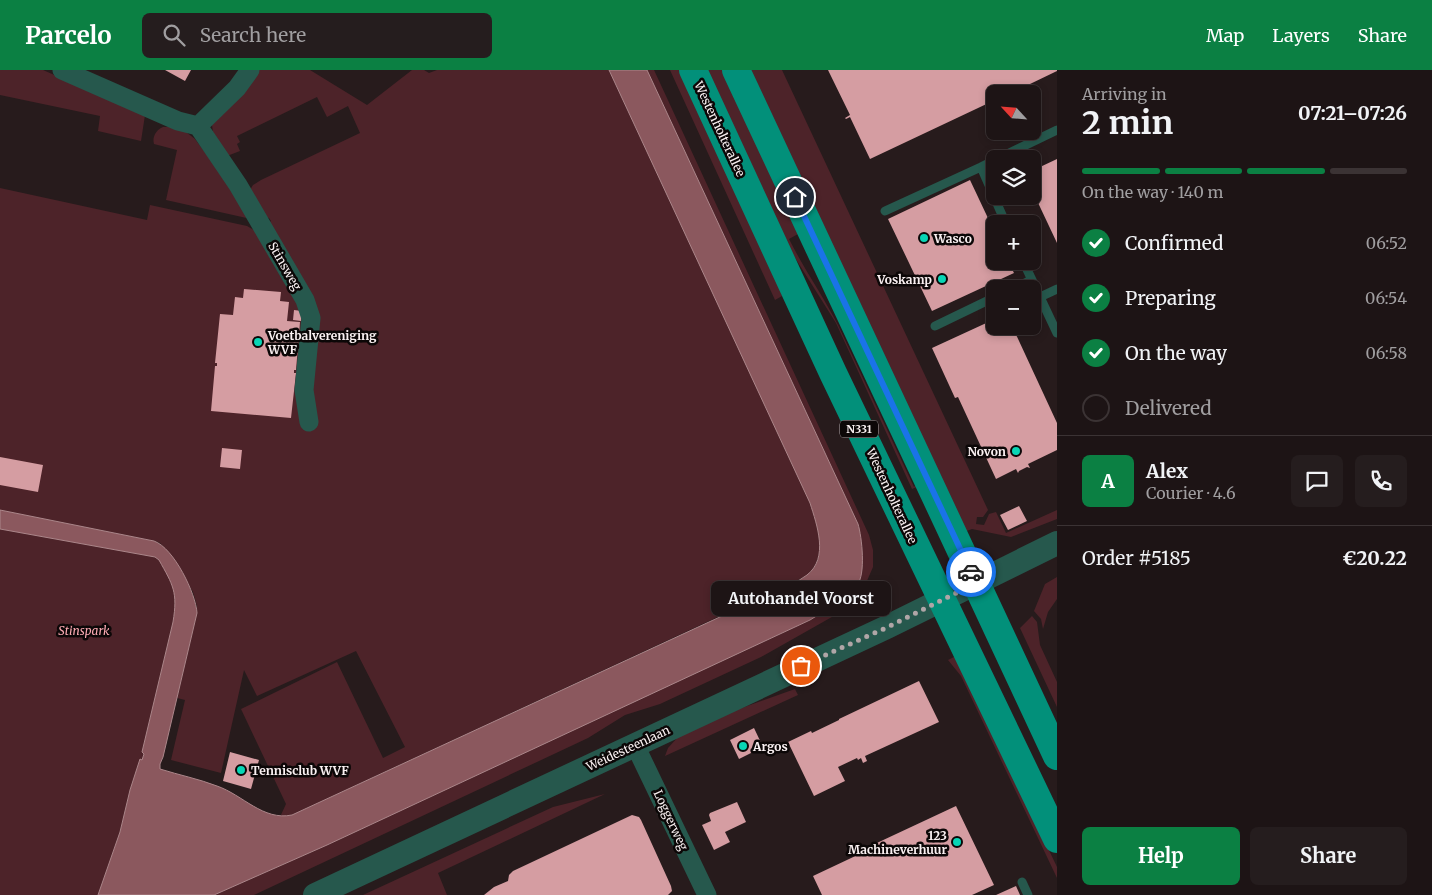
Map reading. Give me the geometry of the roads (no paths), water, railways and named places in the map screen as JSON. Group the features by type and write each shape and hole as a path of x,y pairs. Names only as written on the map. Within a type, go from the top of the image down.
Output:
{"main road":[{"name":"Westenholterallee","path":"693,70 833,373 1057,839"},
{"path":"736,70 1057,756"}],"street":[{"path":"62,70 178,121 198,126 237,88 250,70"},
{"name":"Stinsweg","path":"198,126 238,185 305,300 311,318 304,390 310,422"},
{"name":"Weidesteenlaan","path":"315,895 888,627 1057,543"},
{"name":"Loggerweg","path":"635,745 707,895"}],"lane":[{"path":"1015,150 1057,130"},
{"path":"885,211 986,164"},
{"path":"981,167 1002,215"},
{"path":"1027,270 1031,280"},
{"path":"1041,297 1057,289"},
{"path":"1041,299 1057,333"},
{"path":"935,326 986,301"},
{"path":"1022,882 1028,895"}],"place":[{"name":"Wasco","path":"924,238"},
{"name":"Voskamp","path":"942,279"},
{"name":"Voetbalvereniging WVF","path":"258,342"},
{"name":"Novon","path":"1016,451"},
{"name":"Autohandel Voorst","path":"801,666"},
{"name":"Argos","path":"743,746"},
{"name":"Tennisclub WVF","path":"241,770"},
{"name":"123 Machineverhuur","path":"957,842"}],"park label":[{"name":"Stinspark","path":"84,630"}]}
